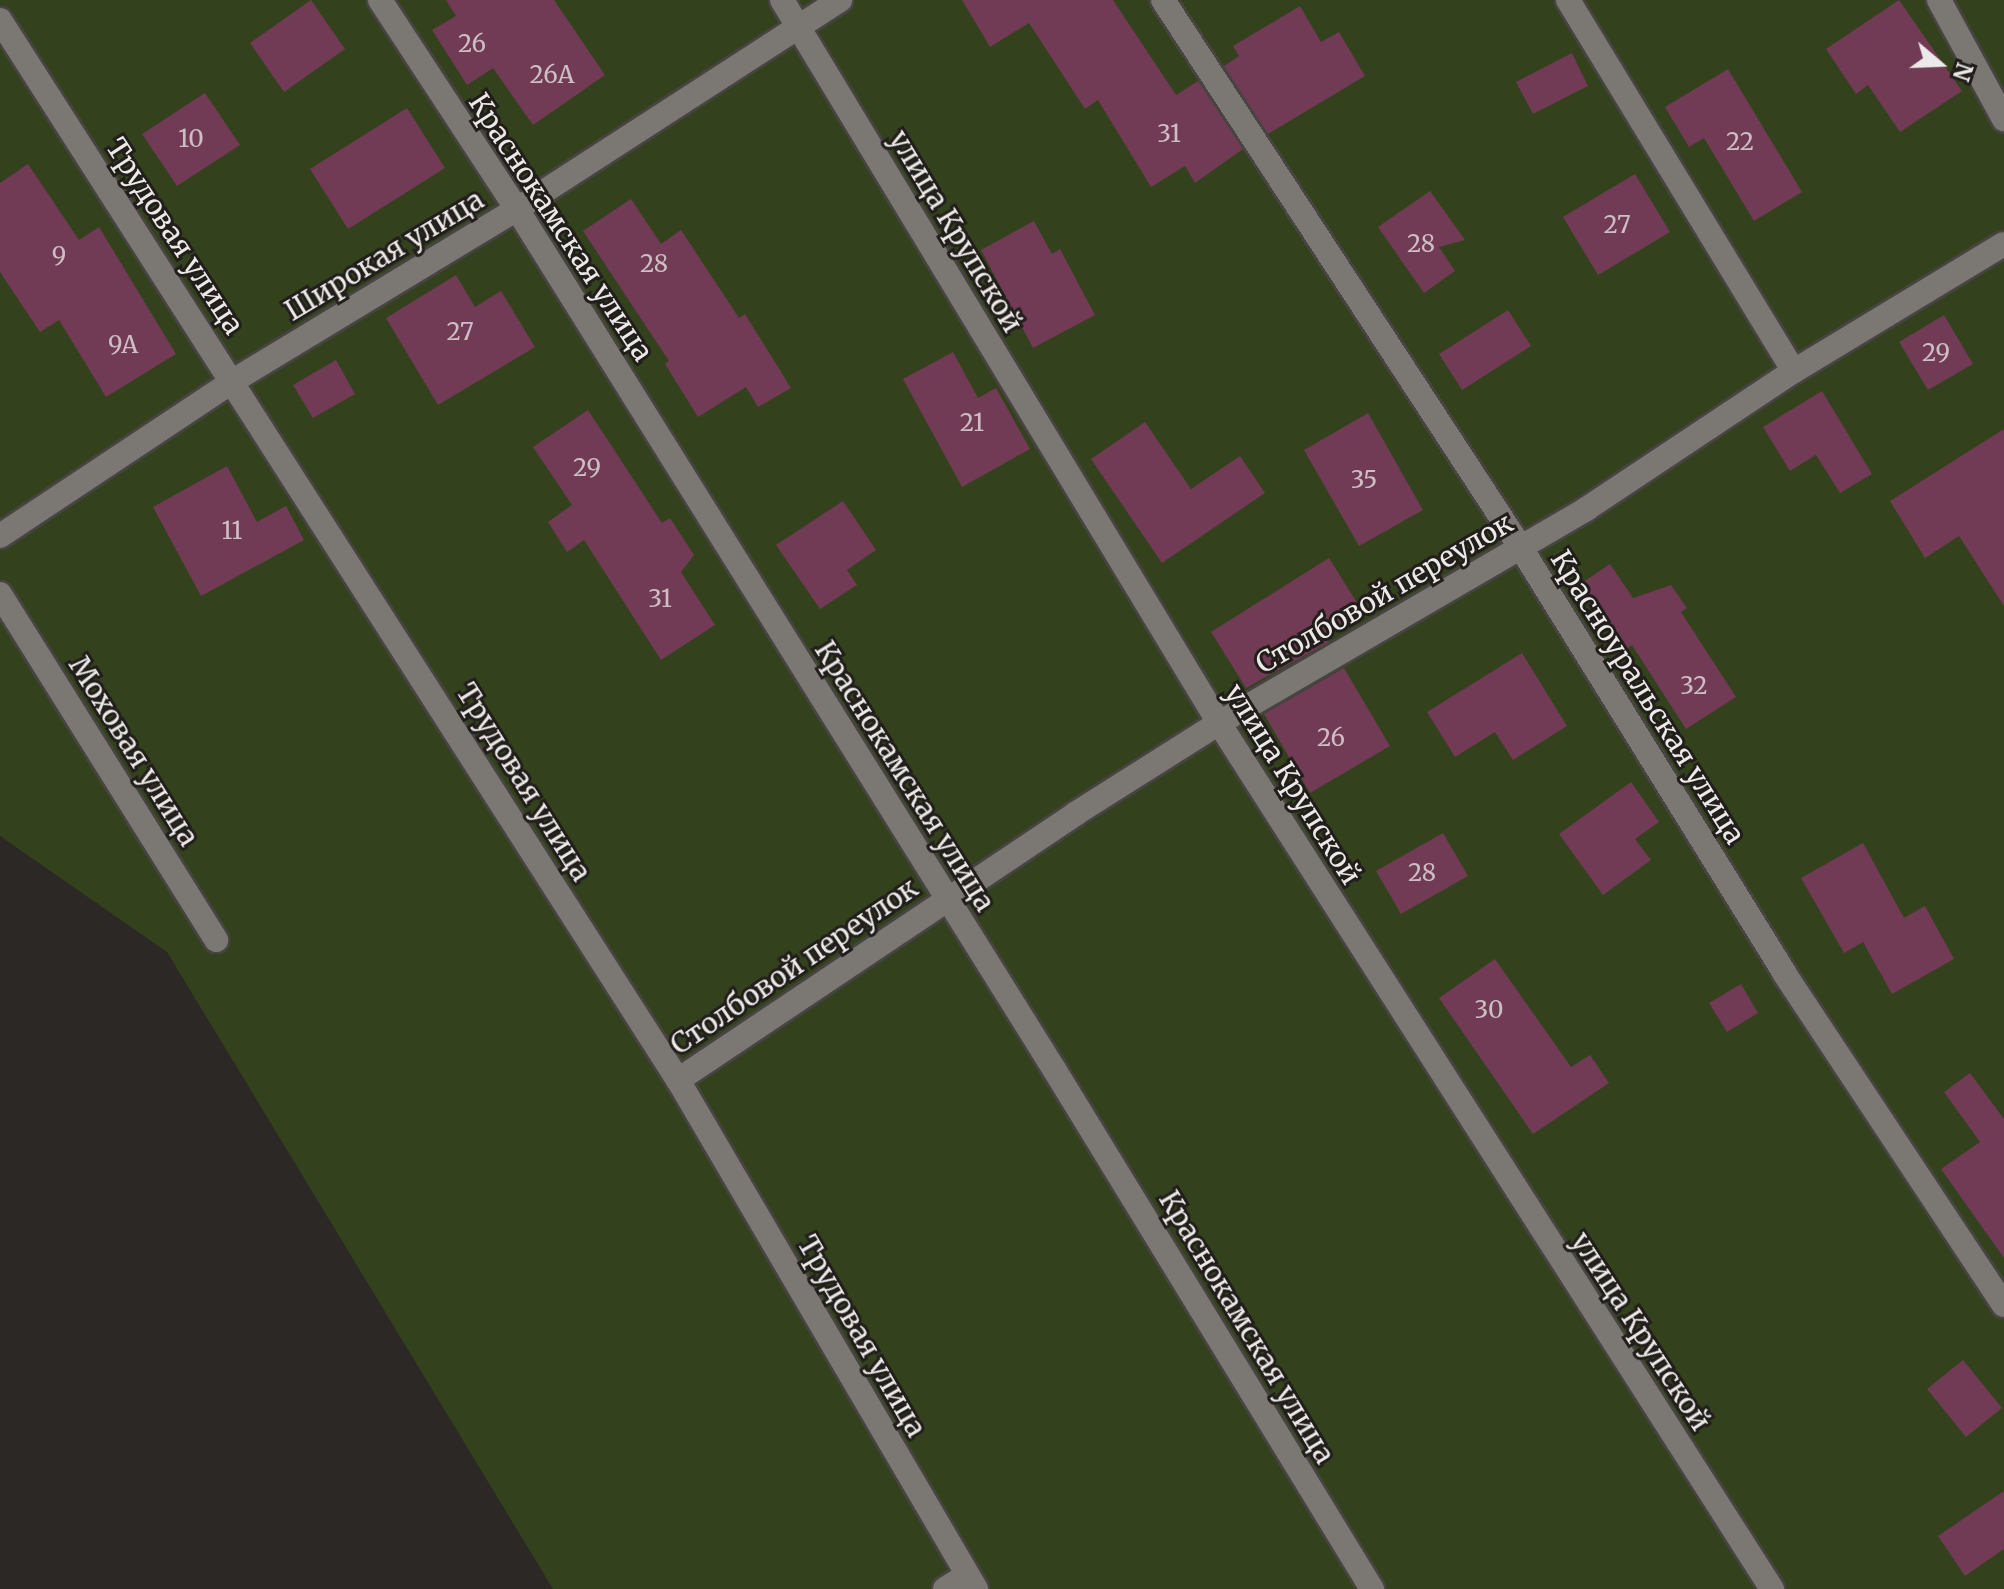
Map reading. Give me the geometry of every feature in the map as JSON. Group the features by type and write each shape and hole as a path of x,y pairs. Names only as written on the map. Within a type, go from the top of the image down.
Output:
{"street":[{"name":"Краснокамская улица","path":"380,0 517,209 1372,1589"},
{"name":"улица Крупской","path":"782,0 1219,723 1772,1589"},
{"name":"Широкая улица","path":"0,536 233,381 517,209 840,0"},
{"name":"Красноуральская улица","path":"1163,0 1521,548 1784,973 2004,1305"},
{"path":"1568,0 1794,371"},
{"path":"1939,0 2004,119"},
{"name":"Трудовая улица","path":"0,20 678,1080 972,1582"},
{"name":"Столбовой переулок","path":"678,1080 946,900 1219,723 1521,548 1794,371 2004,244"},
{"name":"Моховая улица","path":"0,594 216,940"},
{"path":"945,1589 972,1582"}],"green space":[{"path":"0,0 2004,0 2004,1589 553,1589 167,952 0,836"}],"building":[{"path":"311,0 345,49 284,92 250,43"},
{"path":"446,0 554,0 605,75 533,125 493,68 467,85 432,30 456,16"},
{"path":"962,0 1113,0 1176,95 1198,81 1243,149 1195,183 1185,166 1151,187 1098,100 1085,109 1029,23 990,47"},
{"path":"1899,0 1962,91 1900,132 1868,85 1856,94 1826,49"},
{"path":"1300,6 1321,42 1339,32 1365,76 1268,134 1224,66 1239,56 1233,46"},
{"path":"1572,53 1588,86 1533,114 1516,82"},
{"path":"1728,69 1802,192 1754,221 1704,138 1689,147 1665,107"},
{"path":"205,93 240,145 177,186 142,134"},
{"path":"407,108 445,168 348,229 310,169"},
{"path":"28,164 79,240 99,227 176,354 106,397 59,320 40,332 0,272 0,183"},
{"path":"1635,174 1670,232 1598,275 1563,217"},
{"path":"1430,191 1465,240 1439,247 1455,271 1424,293 1378,227"},
{"path":"631,199 661,244 681,230 739,318 745,314 791,388 758,407 746,387 698,417 665,364 669,361 583,231"},
{"path":"1034,221 1052,254 1060,249 1095,315 1033,348 981,250"},
{"path":"456,275 475,307 501,291 535,347 438,405 386,318"},
{"path":"1508,310 1531,346 1462,390 1439,354"},
{"path":"1944,315 1973,364 1928,390 1899,342"},
{"path":"953,352 978,398 996,388 1030,449 962,487 903,379"},
{"path":"336,360 355,394 313,418 293,385"},
{"path":"1822,391 1872,474 1840,493 1816,455 1790,471 1763,427"},
{"path":"588,410 662,523 670,518 694,555 681,572 715,625 661,660 584,540 567,552 548,522 572,505 533,447"},
{"path":"1368,413 1423,510 1359,546 1304,450"},
{"path":"1145,422 1191,489 1240,456 1265,493 1162,563 1091,459"},
{"path":"2004,429 2004,606 1959,536 1925,558 1890,501"},
{"path":"227,466 257,522 286,506 304,540 201,596 153,507"},
{"path":"843,501 876,550 847,570 857,585 820,609 776,545"},
{"path":"1329,558 1364,614 1326,637 1329,642 1246,688 1211,632"},
{"path":"1610,564 1633,598 1671,585 1687,608 1681,612 1736,697 1686,729 1632,645 1624,651 1579,585"},
{"path":"1522,653 1567,726 1513,760 1495,732 1455,757 1427,712"},
{"path":"1344,668 1390,746 1310,793 1264,714"},
{"path":"1631,782 1659,822 1635,839 1651,860 1603,895 1559,834"},
{"path":"1443,833 1468,876 1401,914 1376,871"},
{"path":"1863,843 1904,918 1925,906 1954,959 1892,994 1863,942 1844,953 1801,878"},
{"path":"1495,959 1571,1067 1590,1055 1609,1083 1533,1134 1439,998"},
{"path":"1741,984 1758,1013 1727,1032 1709,1003"},
{"path":"1970,1073 2004,1119 2004,1258 1941,1169 1980,1142 1944,1092"},
{"path":"1963,1360 2002,1408 1966,1437 1927,1389"},
{"path":"2004,1491 2004,1549 1965,1576 1938,1536"}]}
